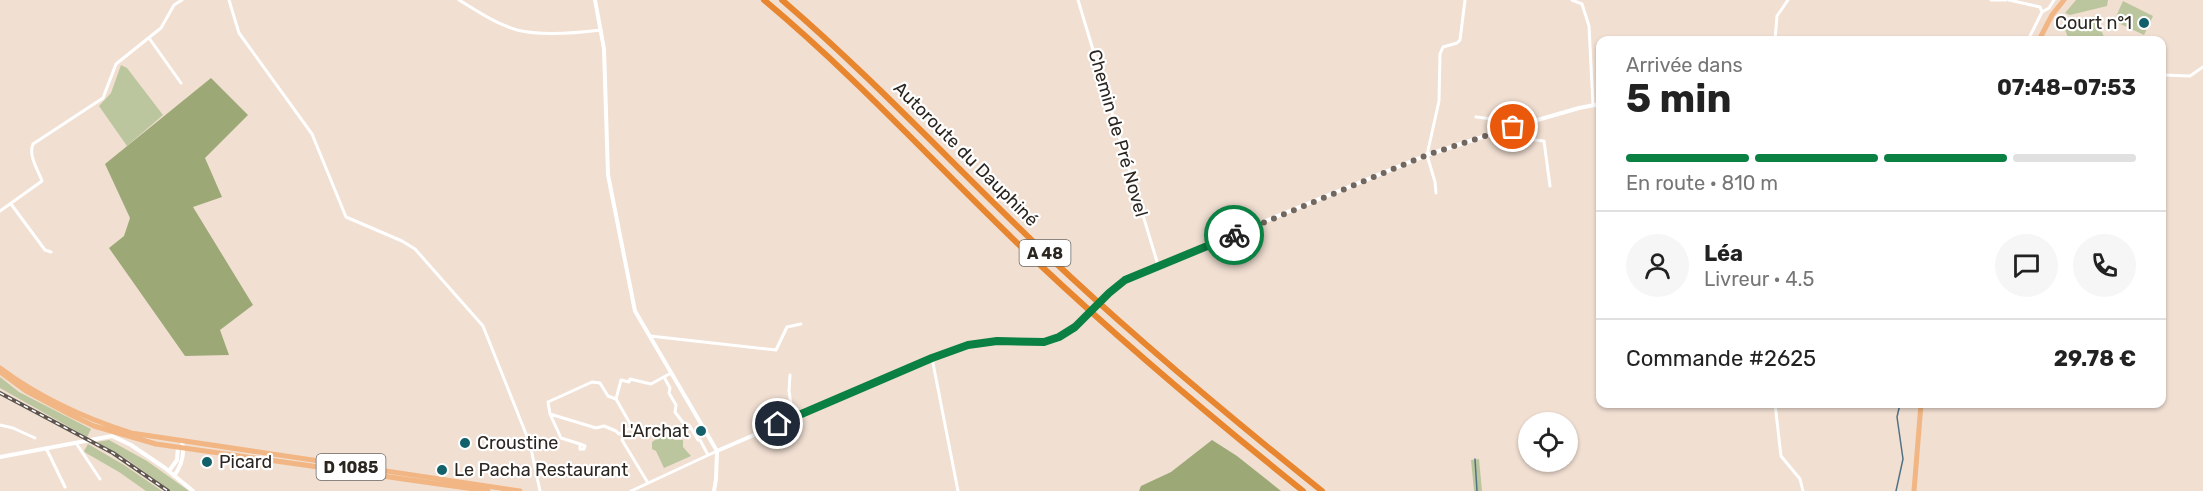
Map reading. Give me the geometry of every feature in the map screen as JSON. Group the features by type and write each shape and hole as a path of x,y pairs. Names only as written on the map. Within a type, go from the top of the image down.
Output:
{"highway":[{"name":"Autoroute du Dauphiné","path":"764,0 855,83 1089,310 1184,395 1303,491"},
{"name":"Autoroute du Dauphiné","path":"782,0 861,72 1105,309 1199,391 1322,491"}],"main road":[{"path":"2041,36 2052,15 2064,0"},
{"name":"D 1085","path":"0,368 42,395 96,421 131,433 520,491"},
{"name":"D 1085","path":"0,372 40,399 94,426 144,441 488,491"},
{"path":"1914,491 1921,408"}],"street":[{"path":"0,210 42,181 32,156 33,144 96,105 108,88 113,68 126,55 162,28 174,5 182,0"},
{"path":"229,0 239,33 312,134 346,217 415,249 483,326 530,444 540,491"},
{"path":"459,0 494,21 520,31 574,33 602,30"},
{"path":"595,0 602,30 608,175 633,303 635,311 717,451 717,479 714,491"},
{"name":"Chemin de Pré Novel","path":"1078,0 1158,266"},
{"path":"1436,193 1427,155 1439,101 1440,51 1445,46 1460,40 1465,0"},
{"path":"1572,0 1582,4 1589,26 1593,105"},
{"path":"1775,36 1777,16 1788,0"},
{"path":"1991,0 2008,0 2040,7 2042,12"},
{"path":"2030,36 2042,12 2049,8 2054,0"},
{"path":"149,38 181,83"},
{"path":"2166,75 2190,75 2203,67"},
{"path":"631,491 793,418 932,358 968,345 983,342 1051,341 1067,333 1083,320 1125,280 1427,155 1514,126 1596,105"},
{"path":"1476,117 1508,121 1514,126"},
{"path":"1525,124 1535,140 1544,141 1550,186"},
{"path":"11,204 45,250 51,252"},
{"path":"650,336 776,350 787,327 801,324"},
{"path":"932,358 958,491"},
{"path":"616,399 621,380 629,382 630,379 651,384 671,373"},
{"path":"790,375 789,391 793,418"},
{"path":"664,377 676,405 675,412 684,424 689,425 708,455"},
{"path":"550,414 596,428 604,426 616,430 619,435 632,427 616,399 608,396 600,383 592,382 548,402 550,414 561,438 580,444"},
{"path":"1775,408 1781,456 1800,479 1803,491"},
{"path":"0,425 35,438"},
{"path":"626,430 622,440 648,483"},
{"path":"0,457 112,436 131,445 167,469 193,491"},
{"path":"174,476 181,464 182,441"},
{"path":"76,443 100,478"},
{"path":"46,448 65,487"},
{"path":"167,469 177,460 181,448"}],"green space":[{"path":"2076,0 2108,0 2107,6 2070,15 2065,13"},
{"path":"2123,1 2153,16 2144,35 2114,21"},
{"path":"2096,16 2104,36 2067,36 2064,27"},
{"path":"121,65 127,68 163,115 127,146 99,106 111,93"},
{"path":"211,78 248,115 205,158 222,197 193,207 253,305 220,330 229,355 185,356 109,248 124,236 130,218 105,164"},
{"path":"0,377 19,392 91,429 87,437 0,388"},
{"path":"661,436 683,440 683,447 691,456 664,468 656,451 652,449 652,442"},
{"path":"109,440 147,461 189,491 171,491 128,460 97,442"},
{"path":"1212,440 1237,456 1281,491 1139,491 1141,486 1171,472"},
{"path":"88,444 162,491 146,491 86,453 84,451"},
{"path":"1479,459 1482,491 1474,491 1471,460"}],"waterway":[{"path":"1896,491 1903,459 1897,417 1899,408"},
{"path":"1475,459 1477,491"}],"railway":[{"path":"0,393 113,453 168,491"}],"way so far":[{"path":"1234,235 1398,166 1513,127"}],"place":[{"name":"Court n°1","path":"2144,23"},
{"name":"L'Archat","path":"701,431"},
{"name":"Croustine","path":"465,443"},
{"name":"Picard","path":"207,462"},
{"name":"Le Pacha Restaurant","path":"442,470"}],"route":[{"path":"778,424 946,352 968,345 997,341 1026,343 1051,341 1075,327 1125,280 1234,235"}]}
